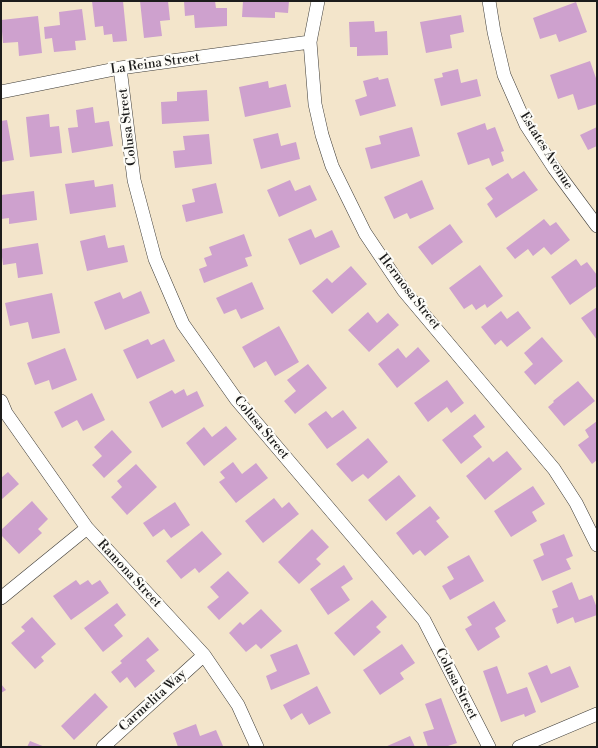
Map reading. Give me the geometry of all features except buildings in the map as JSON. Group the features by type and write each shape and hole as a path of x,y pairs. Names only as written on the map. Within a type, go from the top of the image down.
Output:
{"street":[{"name":"Hermosa Street","path":"318,1 310,42 315,104 322,135 332,166 365,233 404,291 554,469 576,503 597,545"},
{"name":"Estates Avenue","path":"489,1 494,32 504,75 526,125 554,168 597,226"},
{"name":"La Reina Street","path":"1,92 120,68 310,42"},
{"name":"Colusa Street","path":"120,68 134,180 155,259 183,324 236,399 424,620 489,747"},
{"name":"Ramona Street","path":"1,401 6,413 86,528 204,655 238,705 257,747"},
{"path":"1,598 86,528"},
{"name":"Carmelita Way","path":"103,747 204,655"},
{"path":"519,747 597,714"}]}
